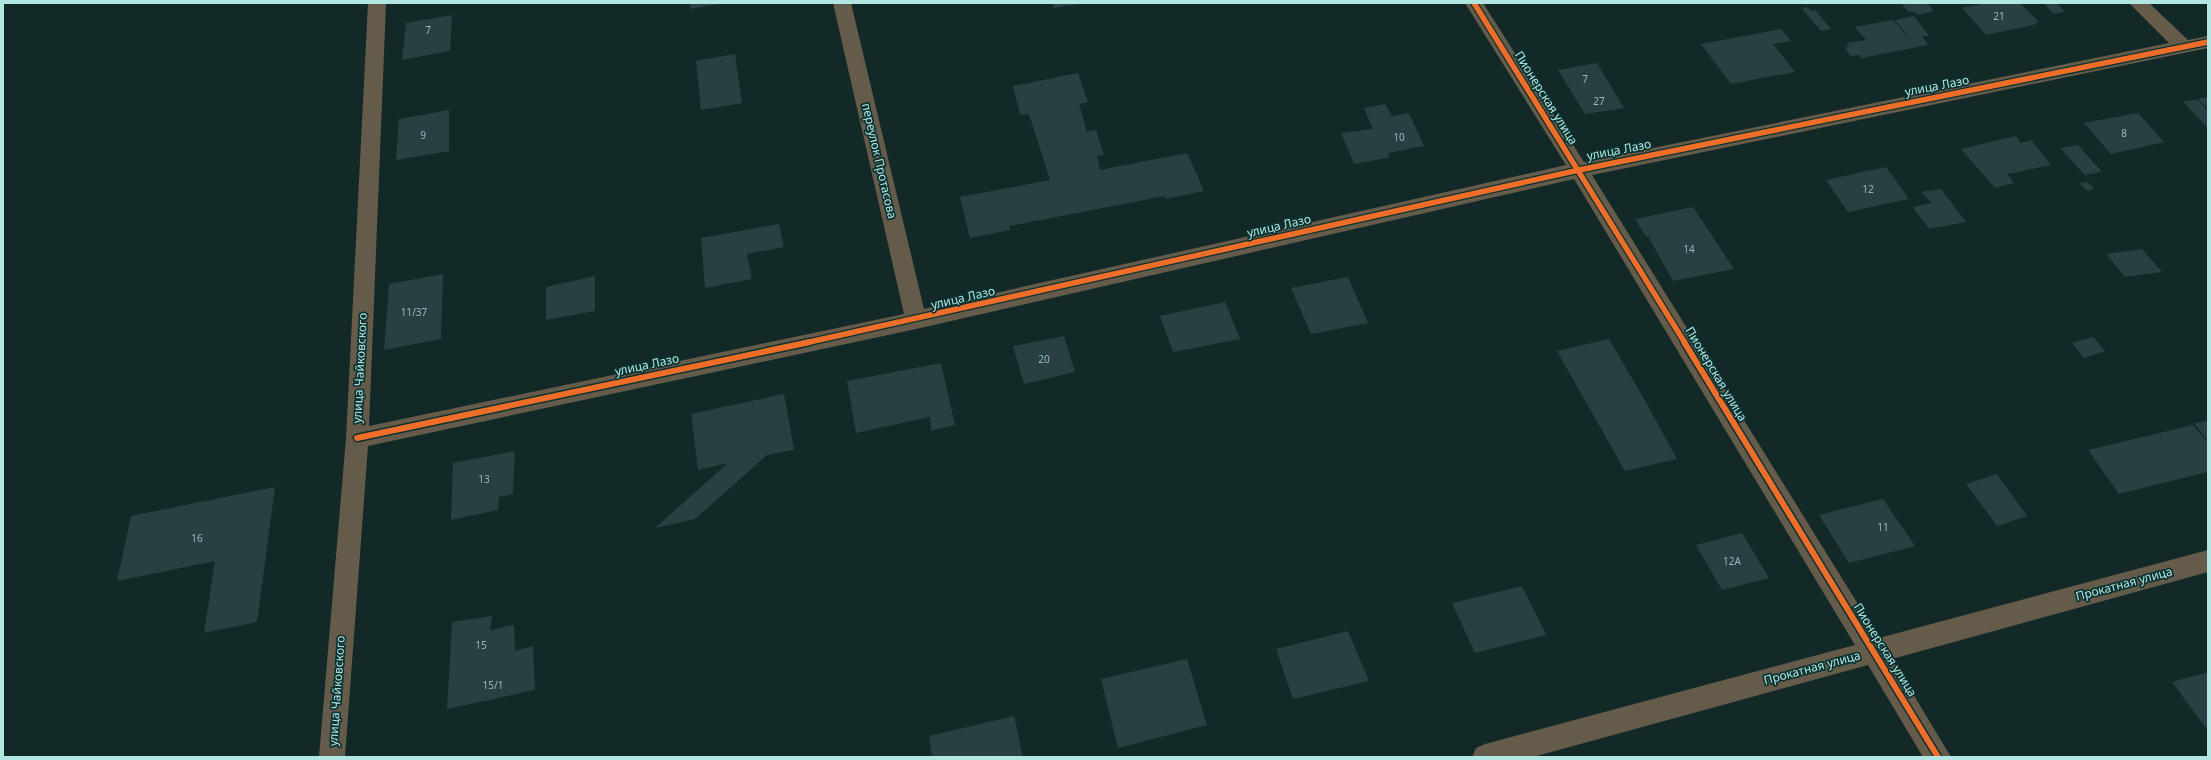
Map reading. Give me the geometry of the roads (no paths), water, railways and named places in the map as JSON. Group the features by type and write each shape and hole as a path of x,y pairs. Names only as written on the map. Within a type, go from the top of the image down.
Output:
{"street":[{"name":"улица Чайковского","path":"332,757 357,438 377,3"},
{"name":"переулок Протасова","path":"842,3 916,320"},
{"name":"Пионерская улица","path":"1474,3 1579,170 1872,652 1938,757"},
{"path":"2138,3 2184,47"},
{"name":"улица Лазо","path":"357,438 916,320 1579,170 2208,42"},
{"name":"Прокатная улица","path":"1485,757 2208,561"}]}
